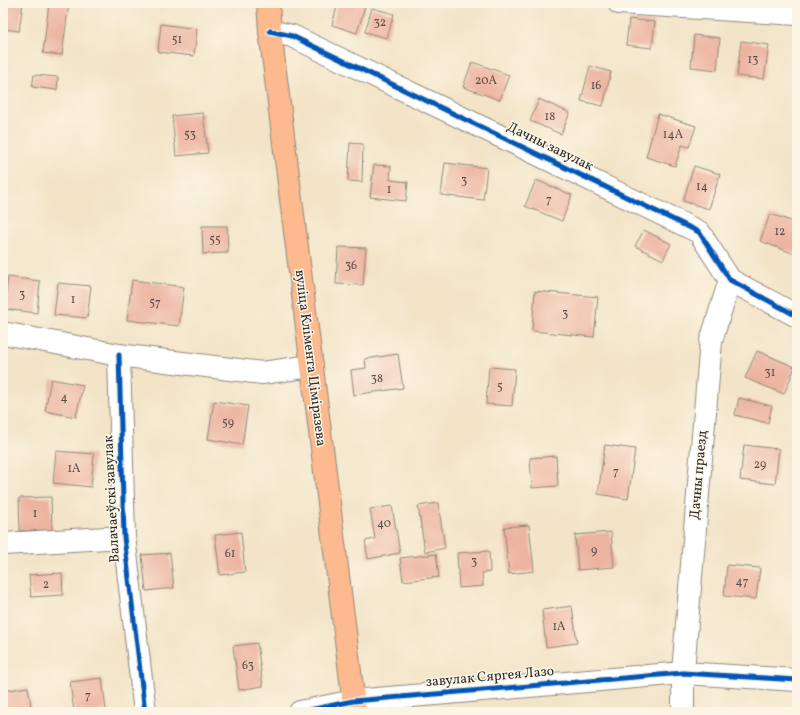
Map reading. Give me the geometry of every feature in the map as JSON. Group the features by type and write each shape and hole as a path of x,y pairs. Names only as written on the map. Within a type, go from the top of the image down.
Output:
{"main road":[{"name":"вуліца Клімента Ціміразева","path":"265,3 270,31 354,706"}],"street":[{"path":"619,3 797,14"},
{"name":"Дачны завулак","path":"270,31 292,36 699,232 730,280 797,316"},
{"name":"Дачны праезд","path":"684,712 683,673 711,340 730,280"},
{"path":"3,333 119,355 262,373 312,366"},
{"name":"Валачаеўскі завулак","path":"119,355 124,537 145,712"},
{"path":"3,544 124,537"},
{"name":"завулак Сяргея Лазо","path":"300,712 683,673 797,680"}],"building":[{"path":"3,3 23,3 19,31 3,29"},
{"path":"49,3 69,3 62,55 43,53"},
{"path":"338,3 366,3 357,33 332,25"},
{"path":"372,8 394,14 387,38 365,32"},
{"path":"629,19 655,22 652,48 626,45"},
{"path":"161,24 197,29 194,56 158,52"},
{"path":"694,35 720,38 717,70 691,67"},
{"path":"741,41 769,45 764,79 737,76"},
{"path":"472,62 509,75 500,100 463,87"},
{"path":"590,66 611,72 603,106 581,101"},
{"path":"34,75 58,77 57,90 32,87"},
{"path":"539,99 570,113 561,134 530,121"},
{"path":"203,113 208,153 176,156 172,116"},
{"path":"658,114 696,126 689,147 682,145 675,166 646,157"},
{"path":"350,143 363,144 362,182 348,181"},
{"path":"445,163 487,168 483,200 441,195"},
{"path":"374,165 391,166 390,180 408,182 406,201 370,197"},
{"path":"694,166 720,174 709,209 683,201"},
{"path":"536,180 572,195 562,221 525,206"},
{"path":"770,214 797,223 797,249 795,254 760,241"},
{"path":"202,226 227,226 228,253 203,254"},
{"path":"644,230 671,244 663,260 635,246"},
{"path":"338,247 366,248 363,285 336,284"},
{"path":"8,277 40,281 37,313 4,309"},
{"path":"132,280 184,287 179,326 127,320"},
{"path":"58,283 91,286 87,318 54,315"},
{"path":"535,291 598,297 594,337 532,331"},
{"path":"757,351 795,367 784,394 745,378"},
{"path":"398,354 403,388 354,395 351,370 366,368 365,359"},
{"path":"489,367 515,369 512,406 486,404"},
{"path":"51,379 83,385 76,417 45,411"},
{"path":"739,398 772,406 768,423 735,415"},
{"path":"214,401 248,406 242,445 208,439"},
{"path":"605,445 635,449 628,499 598,494"},
{"path":"744,445 779,449 775,484 740,480"},
{"path":"56,451 94,454 91,487 53,483"},
{"path":"556,456 558,486 532,488 530,458"},
{"path":"51,497 52,530 20,531 19,498"},
{"path":"438,503 445,548 425,552 418,506"},
{"path":"392,506 400,553 368,559 365,541 375,539 370,509"},
{"path":"529,525 534,571 509,574 504,527"},
{"path":"241,532 245,572 220,575 215,535"},
{"path":"611,532 614,567 578,570 575,535"},
{"path":"489,551 490,572 482,573 483,586 459,588 457,553"},
{"path":"170,553 174,588 146,591 142,555"},
{"path":"436,554 439,577 403,581 400,558"},
{"path":"727,565 760,568 756,599 724,596"},
{"path":"62,573 63,595 31,597 29,575"},
{"path":"572,606 577,643 546,647 542,610"},
{"path":"257,643 263,686 239,690 233,646"},
{"path":"102,678 106,710 95,712 74,712 70,682"},
{"path":"28,687 32,712 6,712 3,691"}],"cycle path":[{"path":"270,31 292,36 699,232 730,280 797,316"},
{"path":"119,355 124,537 145,712"},
{"path":"300,712 353,701 683,673 797,680"}]}
